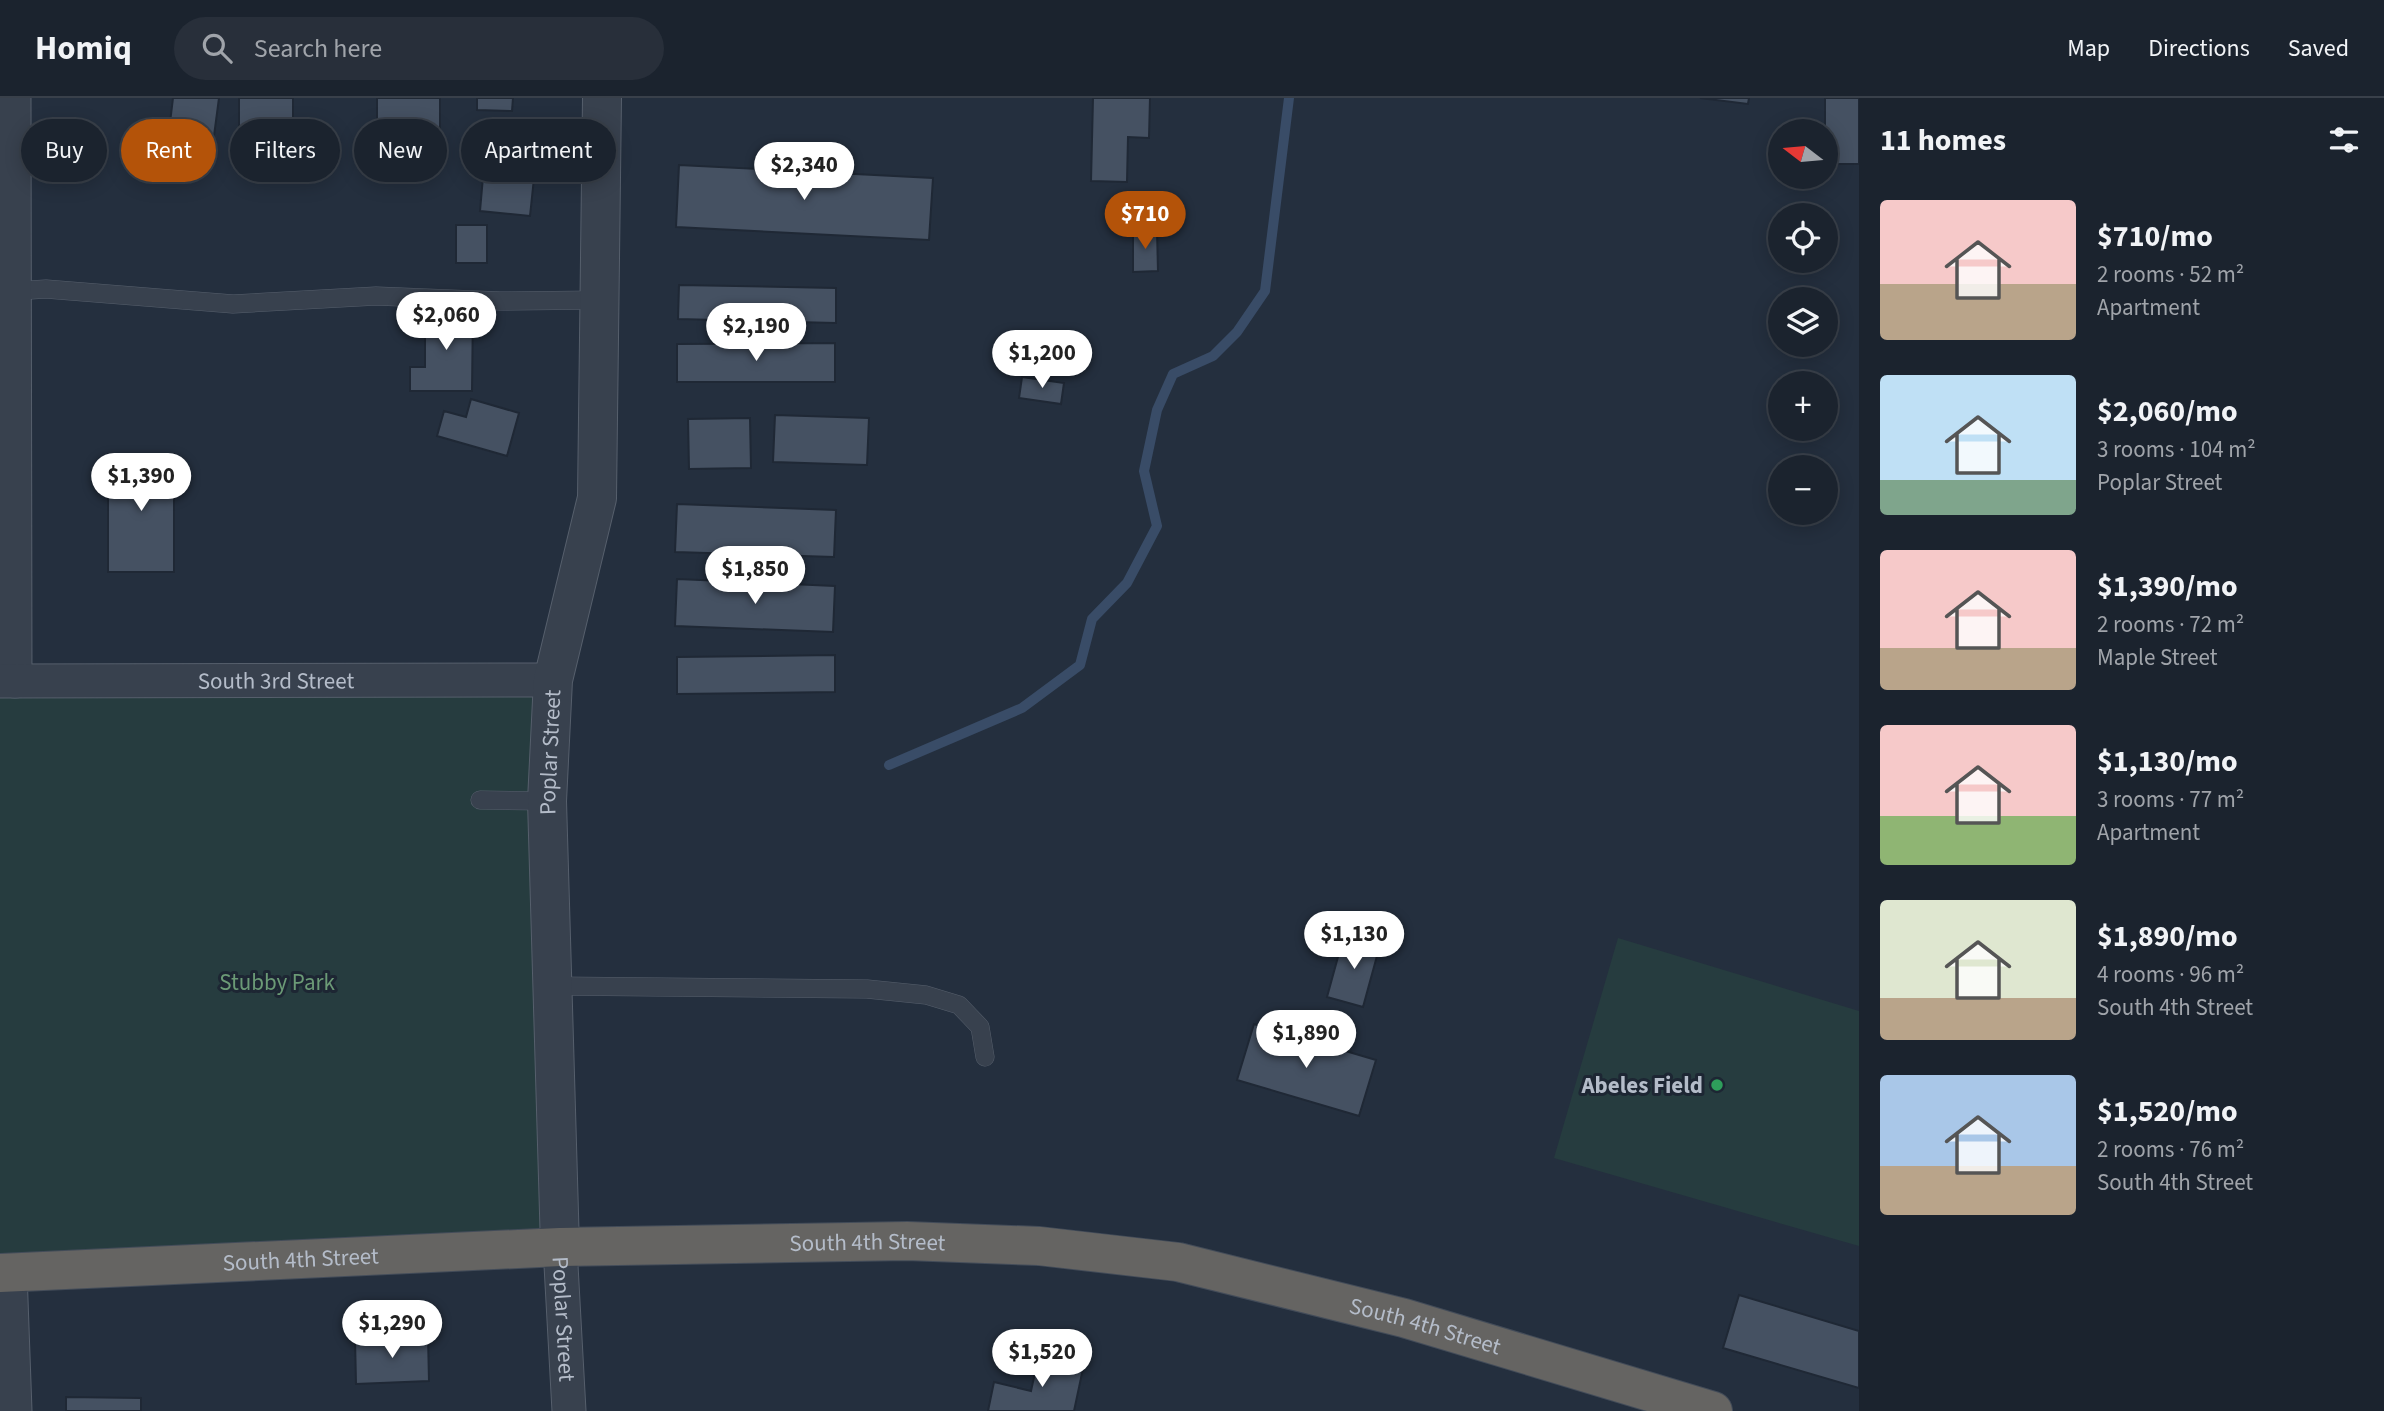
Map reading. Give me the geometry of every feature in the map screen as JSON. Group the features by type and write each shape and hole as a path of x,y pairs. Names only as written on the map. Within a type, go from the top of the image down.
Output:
{"highway":[{"name":"South 4th Street","path":"5,1273 560,1247 907,1241 1039,1246 1178,1262 1404,1318 1713,1411"}],"street":[{"name":"Poplar Street","path":"569,1411 560,1247 547,801 553,680 597,498 603,98"},
{"path":"8,681 14,291 9,118"},
{"name":"South 3rd Street","path":"8,681 553,680"},
{"path":"5,1273 15,1411"}],"lane":[{"path":"14,291 47,289 233,304 376,296 500,301 600,300"},
{"path":"480,800 547,801"},
{"path":"553,986 867,989 926,995 959,1005 966,1012 980,1027 985,1057"}],"green space":[{"name":"Stubby Park","path":"553,680 560,1247 0,1273 0,681"},
{"name":"Abeles Field","path":"1618,938 1859,1011 1859,1246 1554,1158"}],"building":[{"path":"173,98 219,98 216,121 170,119"},
{"path":"239,98 293,98 293,119 239,119"},
{"path":"377,98 440,98 440,119 377,119"},
{"path":"477,98 513,98 512,111 477,110"},
{"path":"1093,98 1150,98 1149,138 1128,137 1127,182 1091,181"},
{"path":"1700,98 1749,98 1748,104"},
{"path":"1825,98 1859,98 1859,164 1838,164 1838,119 1825,119"},
{"path":"679,165 933,178 929,240 676,227"},
{"path":"483,182 534,182 530,216 480,211"},
{"path":"456,225 487,225 487,263 456,263"},
{"path":"1133,230 1157,230 1158,271 1133,272"},
{"path":"679,285 836,288 836,323 678,319"},
{"path":"425,307 473,308 472,391 410,391 410,367 425,367"},
{"path":"835,343 835,382 677,382 677,344"},
{"path":"1022,377 1064,383 1061,404 1019,398"},
{"path":"471,399 519,413 507,456 437,436 444,411 466,417"},
{"path":"775,415 869,418 867,465 773,462"},
{"path":"750,418 751,468 689,469 688,419"},
{"path":"108,454 174,454 174,572 108,572"},
{"path":"677,504 836,510 834,557 675,552"},
{"path":"677,579 835,586 833,632 675,626"},
{"path":"835,655 835,692 677,694 677,657"},
{"path":"1344,935 1380,945 1363,1007 1327,997"},
{"path":"1254,1024 1376,1060 1359,1116 1237,1080"},
{"path":"1739,1295 1859,1331 1859,1388 1723,1348"},
{"path":"428,1336 429,1381 356,1384 355,1338"},
{"path":"1039,1354 1084,1364 1074,1411 988,1411 994,1382 1031,1391"},
{"path":"66,1397 141,1398 141,1411 66,1411"}],"waterway":[{"path":"889,765 1022,708 1080,665 1092,619 1127,583 1157,526 1144,471 1157,410 1173,374 1213,356 1237,332 1265,291 1289,98"}],"place":[{"name":"Abeles Field","path":"1717,1085"}]}
